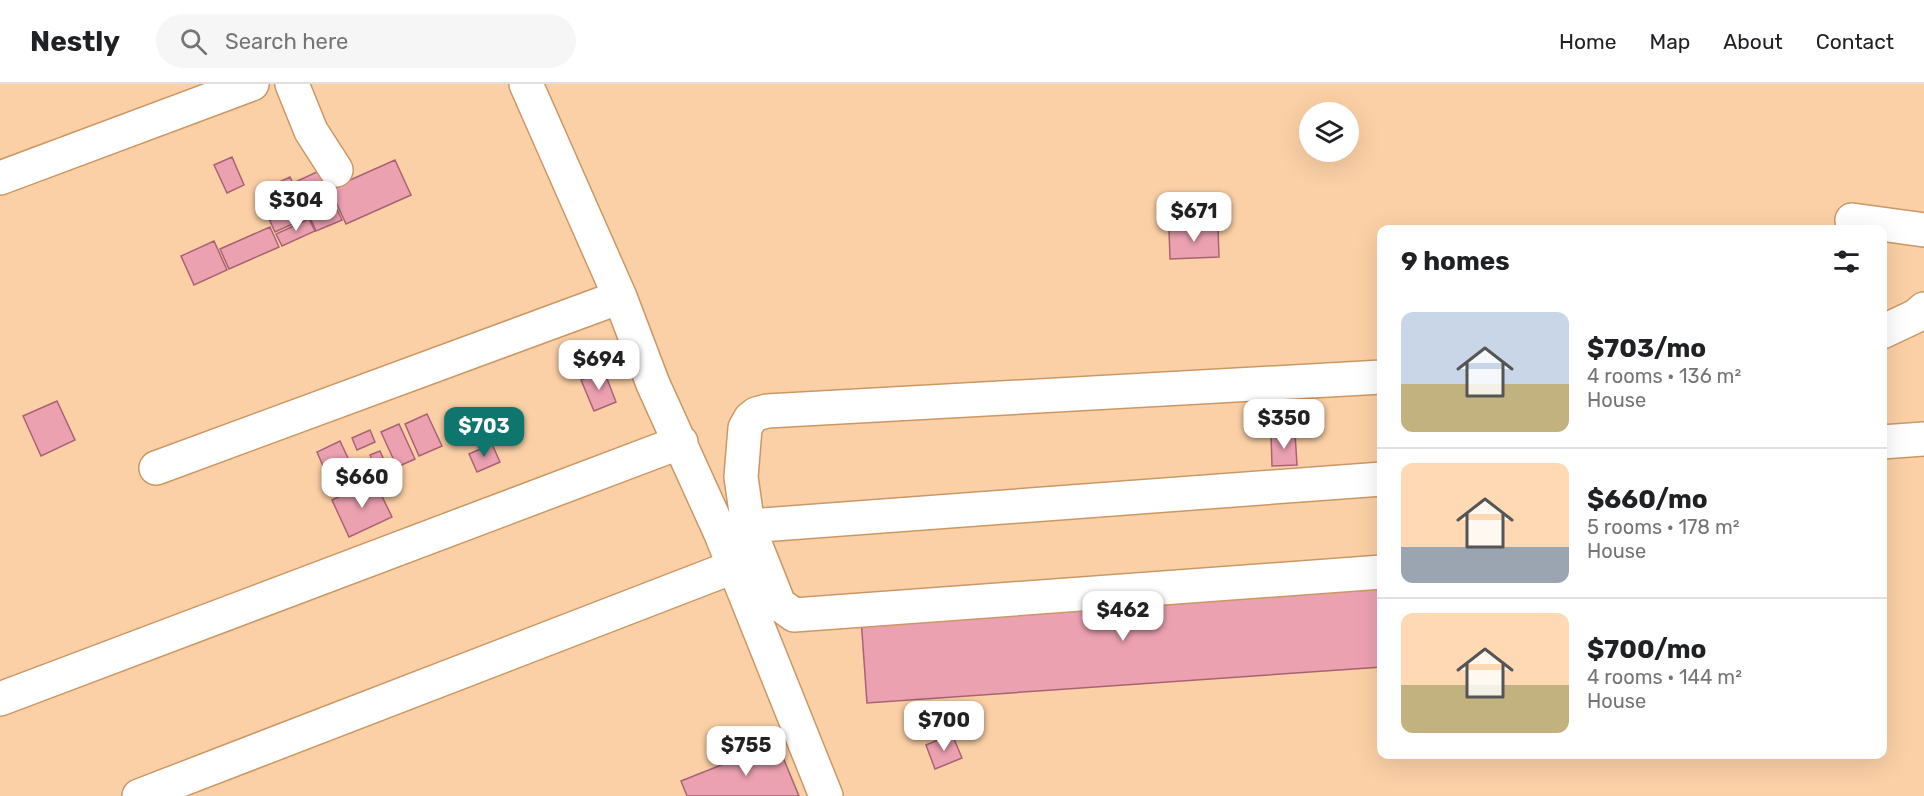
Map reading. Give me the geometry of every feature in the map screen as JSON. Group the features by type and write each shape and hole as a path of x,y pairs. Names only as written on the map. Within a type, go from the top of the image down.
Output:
{"street":[{"path":"0,178 252,84"},
{"path":"292,84 312,131 336,170"},
{"path":"526,84 620,297 653,384 721,534 826,796"},
{"path":"1851,220 1924,230"},
{"path":"156,468 620,297"},
{"path":"1887,330 1916,316 1924,309"},
{"path":"1377,377 766,411 756,414 745,428 741,477 748,526 779,604 794,615 1377,572"},
{"path":"1887,442 1924,439"},
{"path":"0,699 681,442"},
{"path":"748,526 1377,479"},
{"path":"139,796 733,567"}],"building":[{"path":"232,157 244,185 227,193 214,165"},
{"path":"395,160 411,195 346,224 330,189"},
{"path":"319,171 333,203 309,214 295,182"},
{"path":"290,177 308,217 275,232 257,192"},
{"path":"334,203 342,220 316,231 309,215"},
{"path":"309,219 315,231 282,246 276,234"},
{"path":"270,227 279,247 229,269 220,249"},
{"path":"1218,227 1219,257 1170,259 1169,229"},
{"path":"214,241 227,270 194,285 181,256"},
{"path":"604,371 616,402 594,411 581,380"},
{"path":"57,401 75,440 41,456 23,416"},
{"path":"427,414 442,446 419,456 405,424"},
{"path":"399,424 415,459 397,467 381,432"},
{"path":"370,430 375,442 357,450 352,438"},
{"path":"1295,433 1297,465 1272,466 1271,434"},
{"path":"340,441 354,471 330,482 317,452"},
{"path":"492,444 500,462 477,472 469,454"},
{"path":"380,451 388,469 378,474 370,455"},
{"path":"374,480 392,517 349,537 332,500"},
{"path":"1377,581 1377,667 867,703 861,618"},
{"path":"952,734 962,758 935,769 926,745"},
{"path":"777,743 799,796 687,796 681,781"}]}
